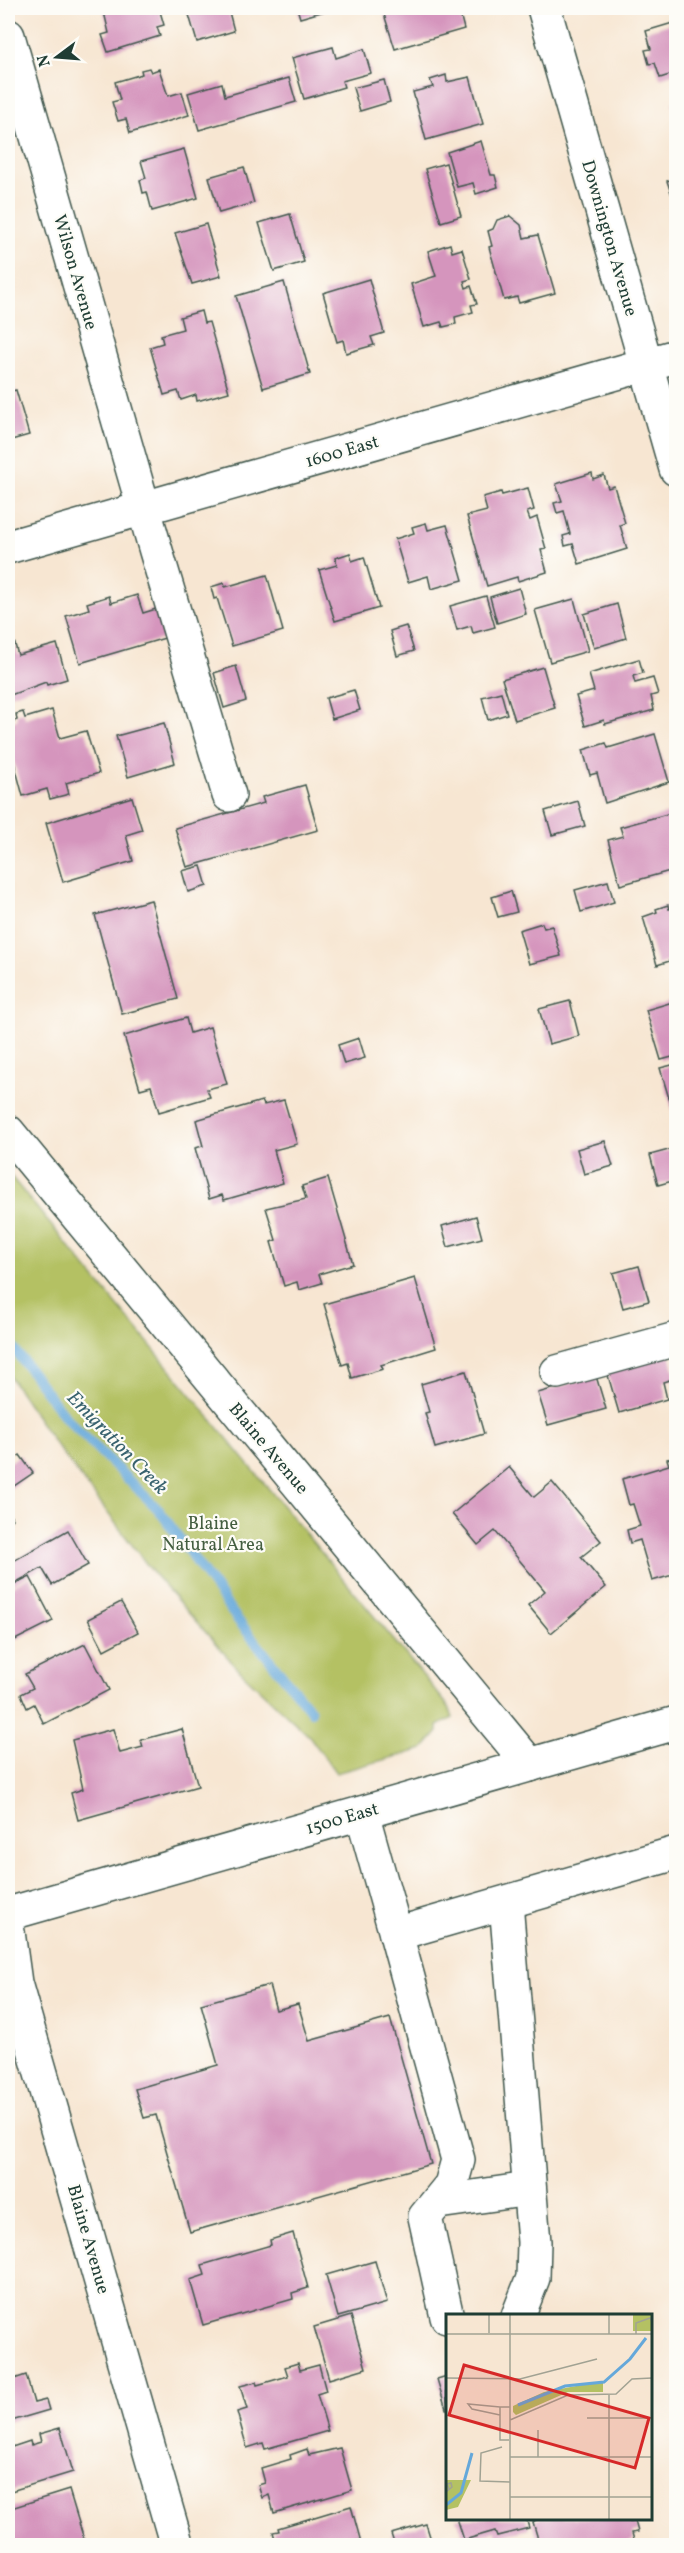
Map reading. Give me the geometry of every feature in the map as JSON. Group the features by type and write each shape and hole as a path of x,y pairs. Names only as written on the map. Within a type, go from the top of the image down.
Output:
{"street":[{"name":"Downington Avenue","path":"544,8 661,360 676,469"},
{"name":"Wilson Avenue","path":"8,36 229,795"},
{"name":"1600 East","path":"8,547 661,360"},
{"name":"Blaine Avenue","path":"8,1132 531,1765"},
{"path":"557,1372 676,1339"},
{"name":"1500 East","path":"8,1914 676,1723"},
{"path":"362,1813 458,2160 451,2185 425,2217 446,2314"},
{"path":"396,1934 676,1853"},
{"path":"506,1903 534,2242 533,2278 519,2314"},
{"name":"Blaine Avenue","path":"8,1932 15,1983 177,2546"},
{"path":"438,2202 529,2189"}],"green space":[{"name":"Blaine Natural Area","path":"8,1173 449,1707 453,1718 438,1726 438,1732 423,1749 336,1773 310,1737 240,1671 154,1574 51,1438 8,1374"}],"building":[{"path":"103,8 159,8 164,25 157,27 160,36 108,52 102,35 109,33"},
{"path":"187,8 228,8 234,31 197,42"},
{"path":"297,8 335,8 300,18"},
{"path":"382,8 450,8 452,12 459,10 464,29 395,49"},
{"path":"676,22 676,73 660,78 655,63 649,64 645,50 651,49 646,31"},
{"path":"333,47 336,58 364,49 371,73 342,81 344,87 304,99 292,58"},
{"path":"149,68 151,72 159,69 168,96 182,92 189,115 130,133 126,119 118,121 112,102 120,100 115,82 142,74 141,70"},
{"path":"446,75 447,82 470,77 483,124 426,140 413,92 433,87 430,80"},
{"path":"289,78 296,102 199,130 188,93 222,83 225,96"},
{"path":"384,80 390,102 360,111 353,88"},
{"path":"676,101 676,117 672,103"},
{"path":"481,141 491,175 495,175 498,187 476,194 473,183 457,187 447,152"},
{"path":"184,149 198,198 152,211 147,192 143,193 140,180 146,178 141,161"},
{"path":"446,163 461,216 441,222 425,169"},
{"path":"244,167 254,203 219,213 209,177"},
{"path":"676,178 676,207 667,181"},
{"path":"290,214 304,262 274,271 259,223"},
{"path":"510,216 521,225 524,238 538,235 555,293 519,303 517,297 504,300 489,247 492,246 488,231 493,229 497,220"},
{"path":"206,224 221,276 192,284 175,233"},
{"path":"450,244 452,252 462,249 471,279 464,281 466,288 471,286 477,304 471,305 473,312 455,317 456,324 443,327 441,322 424,327 411,284 436,276 428,251"},
{"path":"369,279 384,333 371,337 374,345 346,353 343,340 337,342 323,293"},
{"path":"284,282 310,374 263,388 236,296"},
{"path":"201,311 204,323 209,322 229,392 197,401 196,395 181,400 178,391 164,395 150,347 163,343 161,335 183,329 180,317"},
{"path":"16,390 29,435 8,441 8,392"},
{"path":"592,473 593,479 604,475 608,488 614,486 625,523 620,525 627,549 579,564 573,544 565,546 563,536 570,534 564,511 557,513 554,503 562,501 556,484"},
{"path":"528,488 534,510 527,512 530,520 537,517 546,549 541,550 547,572 518,581 517,577 487,586 467,516 487,511 483,497"},
{"path":"426,523 428,530 447,525 463,580 431,589 428,576 408,582 395,539 414,533 412,527"},
{"path":"350,553 352,561 364,557 379,608 335,621 319,570 337,565 335,558"},
{"path":"267,575 283,631 232,646 217,598 214,599 211,587 224,583 225,587"},
{"path":"519,588 526,614 497,623 490,597"},
{"path":"137,595 143,613 156,609 165,638 80,663 66,616 89,609 87,603 109,596 111,603"},
{"path":"486,596 495,627 473,633 471,626 457,630 450,606"},
{"path":"574,599 588,651 550,662 535,610"},
{"path":"617,604 626,638 594,648 584,614"},
{"path":"8,620 18,655 57,644 67,679 47,685 46,682 8,696"},
{"path":"406,626 414,651 397,656 390,631"},
{"path":"639,659 643,673 633,676 635,683 653,678 658,694 651,696 654,710 605,724 604,720 585,726 576,696 594,691 589,674"},
{"path":"236,666 246,701 224,708 214,673"},
{"path":"543,667 555,708 515,720 502,679"},
{"path":"354,690 360,710 332,719 326,698"},
{"path":"501,692 507,714 488,720 482,697"},
{"path":"52,710 60,738 86,731 99,773 66,783 69,794 50,799 47,789 23,796 8,740 8,723 17,720 16,714 23,712 25,718"},
{"path":"164,723 175,763 128,777 116,736"},
{"path":"655,734 669,782 605,803 597,773 590,775 583,750 606,743 608,748"},
{"path":"305,785 318,830 187,867 175,828 264,803 262,797"},
{"path":"132,797 142,830 126,835 133,861 63,882 46,823"},
{"path":"578,801 585,826 552,835 545,811"},
{"path":"671,813 674,822 676,821 676,865 669,867 670,871 620,885 608,840 623,836 620,827"},
{"path":"201,866 207,886 188,892 182,871"},
{"path":"608,881 614,902 581,912 575,890"},
{"path":"511,891 517,912 498,917 492,897"},
{"path":"151,900 178,999 122,1014 95,915"},
{"path":"668,905 669,909 676,907 676,959 657,965 643,917"},
{"path":"542,923 544,928 552,926 561,956 529,964 519,930"},
{"path":"570,1001 579,1036 549,1044 539,1009"},
{"path":"676,1001 676,1056 661,1060 646,1010"},
{"path":"186,1018 190,1033 210,1027 227,1084 207,1089 210,1097 159,1112 151,1086 140,1089 124,1036"},
{"path":"359,1038 365,1058 344,1064 338,1045"},
{"path":"676,1064 676,1122 660,1068"},
{"path":"284,1100 297,1144 274,1150 283,1183 224,1200 222,1195 209,1199 195,1148 203,1146 196,1120 262,1101 264,1105"},
{"path":"605,1141 613,1166 584,1174 577,1149"},
{"path":"676,1148 676,1180 658,1185 650,1155"},
{"path":"328,1178 353,1264 319,1274 322,1283 299,1290 297,1282 284,1286 271,1242 276,1240 266,1208 306,1199 302,1186"},
{"path":"476,1216 482,1238 448,1247 442,1226"},
{"path":"639,1266 649,1301 623,1308 613,1273"},
{"path":"415,1278 436,1348 381,1365 383,1369 352,1378 348,1363 342,1365 324,1304"},
{"path":"670,1353 676,1378 663,1382 667,1399 619,1413 607,1372"},
{"path":"466,1371 484,1434 435,1448 425,1413 429,1412 421,1384"},
{"path":"596,1376 606,1409 548,1425 538,1393"},
{"path":"20,1455 33,1473 8,1490 8,1464"},
{"path":"676,1457 676,1574 652,1581 640,1540 630,1543 627,1530 640,1526 633,1504 629,1505 622,1479 669,1465 667,1459"},
{"path":"509,1467 534,1497 552,1482 601,1541 581,1557 606,1587 551,1633 528,1605 545,1591 495,1531 478,1545 452,1514"},
{"path":"8,1509 13,1519 8,1522"},
{"path":"68,1530 88,1565 52,1585 42,1568 13,1584 8,1574 8,1564"},
{"path":"30,1577 53,1621 9,1643 8,1588"},
{"path":"121,1602 138,1632 104,1650 88,1619"},
{"path":"85,1644 109,1690 44,1724 34,1704 27,1708 21,1694 33,1688 25,1674"},
{"path":"113,1729 120,1753 143,1747 141,1740 182,1729 198,1786 78,1820 71,1793 83,1789 72,1740"},
{"path":"269,1985 276,2010 298,2004 309,2041 390,2018 431,2164 190,2232 156,2115 144,2118 135,2089 218,2065 201,2004"},
{"path":"293,2233 308,2288 292,2293 293,2299 203,2325 190,2280 205,2275 202,2265 271,2245 270,2240"},
{"path":"375,2261 387,2303 338,2317 326,2275"},
{"path":"351,2316 366,2368 329,2379 314,2327"},
{"path":"298,2363 300,2370 319,2365 326,2391 317,2394 328,2431 265,2449 263,2443 247,2448 237,2412 247,2409 240,2386 256,2382 257,2385 288,2376 285,2367"},
{"path":"26,2375 34,2403 46,2400 49,2410 8,2422 8,2381"},
{"path":"446,2376 446,2409 437,2379"},
{"path":"60,2428 73,2472 8,2492 9,2448 30,2441 31,2445 41,2442 39,2434"},
{"path":"340,2448 352,2490 274,2513 269,2495 262,2498 258,2485 265,2483 261,2468 291,2459 290,2455 307,2449 309,2455"},
{"path":"69,2490 86,2546 8,2546 8,2509"},
{"path":"351,2506 362,2546 277,2546 273,2532 279,2531 278,2528"},
{"path":"458,2520 527,2520 529,2528 497,2536 495,2531 464,2540"},
{"path":"536,2520 630,2520 630,2522 635,2521 638,2532 632,2533 634,2540 616,2546 540,2546 533,2522"},
{"path":"426,2524 432,2543 395,2546 391,2534"}],"waterway":[{"name":"Emigration Creek","path":"8,1341 66,1418 159,1510 237,1619 311,1711"}]}
